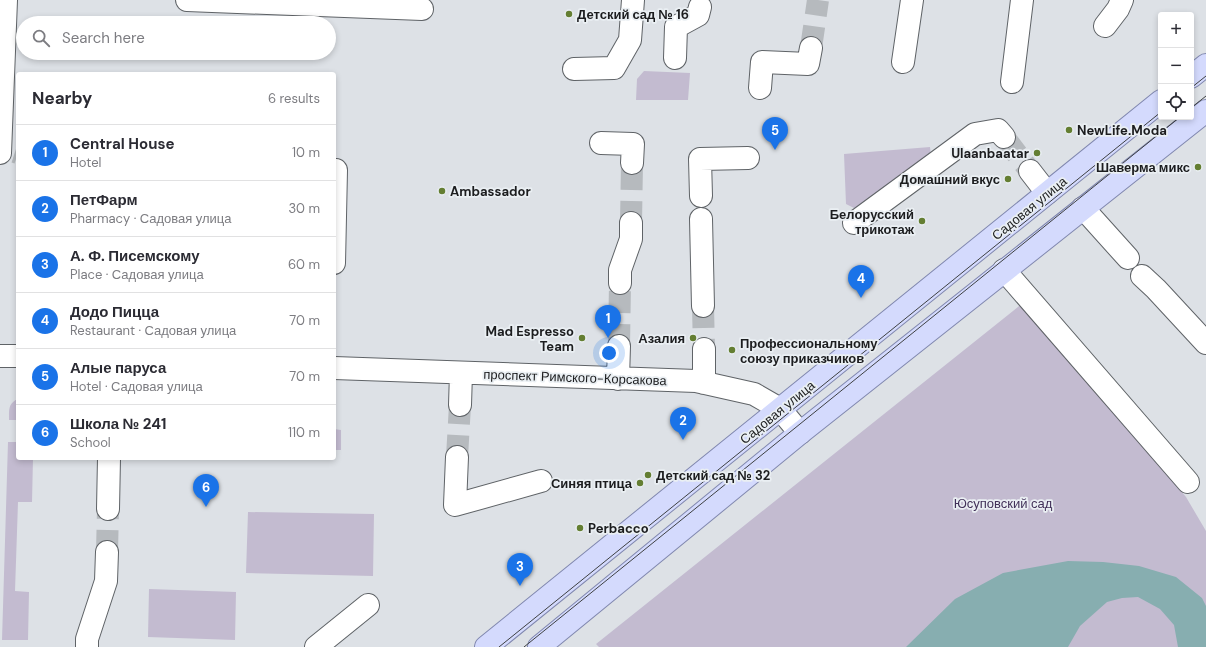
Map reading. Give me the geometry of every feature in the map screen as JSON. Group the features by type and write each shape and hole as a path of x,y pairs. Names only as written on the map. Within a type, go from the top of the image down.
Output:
{"main road":[{"path":"1194,75 1206,65"},
{"name":"Садовая улица","path":"486,647 1158,103"},
{"path":"539,647 800,432 1206,110"}],"street":[{"path":"5,152 6,0"},
{"path":"187,0 422,9"},
{"path":"574,69 614,68 630,40 633,0"},
{"path":"903,62 912,0"},
{"path":"1012,82 1022,0"},
{"path":"1105,26 1118,9 1122,0"},
{"path":"674,58 676,27 698,15 700,7"},
{"path":"760,88 762,62 808,64 811,48"},
{"path":"854,224 975,134 998,130 1004,136"},
{"path":"601,143 633,144 632,163"},
{"path":"701,196 700,159 748,158"},
{"path":"1030,171 1047,193"},
{"path":"1083,208 1128,258"},
{"path":"701,219 703,306"},
{"path":"620,283 620,270 631,238 631,223"},
{"path":"1004,270 1188,482"},
{"path":"1142,276 1206,343"},
{"path":"618,379 619,346"},
{"path":"704,349 704,383"},
{"path":"0,356 16,356"},
{"name":"проспект Римского-Корсакова","path":"336,368 696,381 754,394 780,409 800,432"},
{"path":"460,405 461,373"},
{"path":"457,457 455,505 541,480"},
{"path":"108,509 109,460"},
{"path":"87,647 87,639 106,581 107,552"},
{"path":"316,647 368,605"}],"green space":[{"path":"644,71 690,73 688,100 636,100 637,79"},
{"path":"930,147 931,156 860,211 846,204 844,154"},
{"name":"Юсуповский сад","path":"1023,303 1186,497 1206,531 1206,647 599,647 596,644"},
{"path":"16,400 16,420 9,420 9,410 12,403"},
{"path":"336,429 341,430 341,450 336,450"},
{"path":"8,442 16,442 16,460 33,460 32,502 18,502 15,591 29,592 28,640 2,640"},
{"path":"248,512 374,514 373,576 246,573"},
{"path":"149,589 236,592 235,640 148,637"}],"water":[{"path":"1068,561 1103,562 1139,566 1176,577 1202,598 1206,606 1206,647 1178,647 1174,625 1160,609 1138,597 1122,598 1107,602 1080,626 1068,647 906,647 955,599 1003,573"}],"tunnel":[{"path":"811,48 818,0"},
{"path":"1004,137 1030,171"},
{"path":"631,223 632,163"},
{"path":"619,346 620,283"},
{"path":"703,306 704,349"},
{"path":"457,457 460,405"},
{"path":"107,552 108,509"}],"tram line":[{"path":"1194,86 1206,76"},
{"path":"1194,106 1206,96"},
{"path":"499,647 1158,114"},
{"path":"524,647 1176,120"}],"place":[{"name":"Детский сад № 16","path":"569,14"},
{"name":"NewLife.Moda","path":"1069,130"},
{"name":"Алые паруса","path":"775,150"},
{"name":"Ulaanbaatar","path":"1037,153"},
{"name":"Шаверма микс","path":"1198,167"},
{"name":"Домашний вкус","path":"1008,179"},
{"name":"Ambassador","path":"442,191"},
{"name":"Белорусский трикотаж","path":"922,221"},
{"name":"Додо Пицца","path":"861,298"},
{"name":"Mad Espresso Team","path":"582,338"},
{"name":"Central House","path":"608,338"},
{"name":"Азалия","path":"693,338"},
{"name":"Профессиональному союзу приказчиков","path":"732,350"},
{"name":"ПетФарм","path":"683,440"},
{"name":"Детский сад № 32","path":"648,475"},
{"name":"Синяя птица","path":"640,483"},
{"name":"Школа № 241","path":"206,507"},
{"name":"Perbacco","path":"580,528"},
{"name":"А. Ф. Писемскому","path":"520,586"}]}
